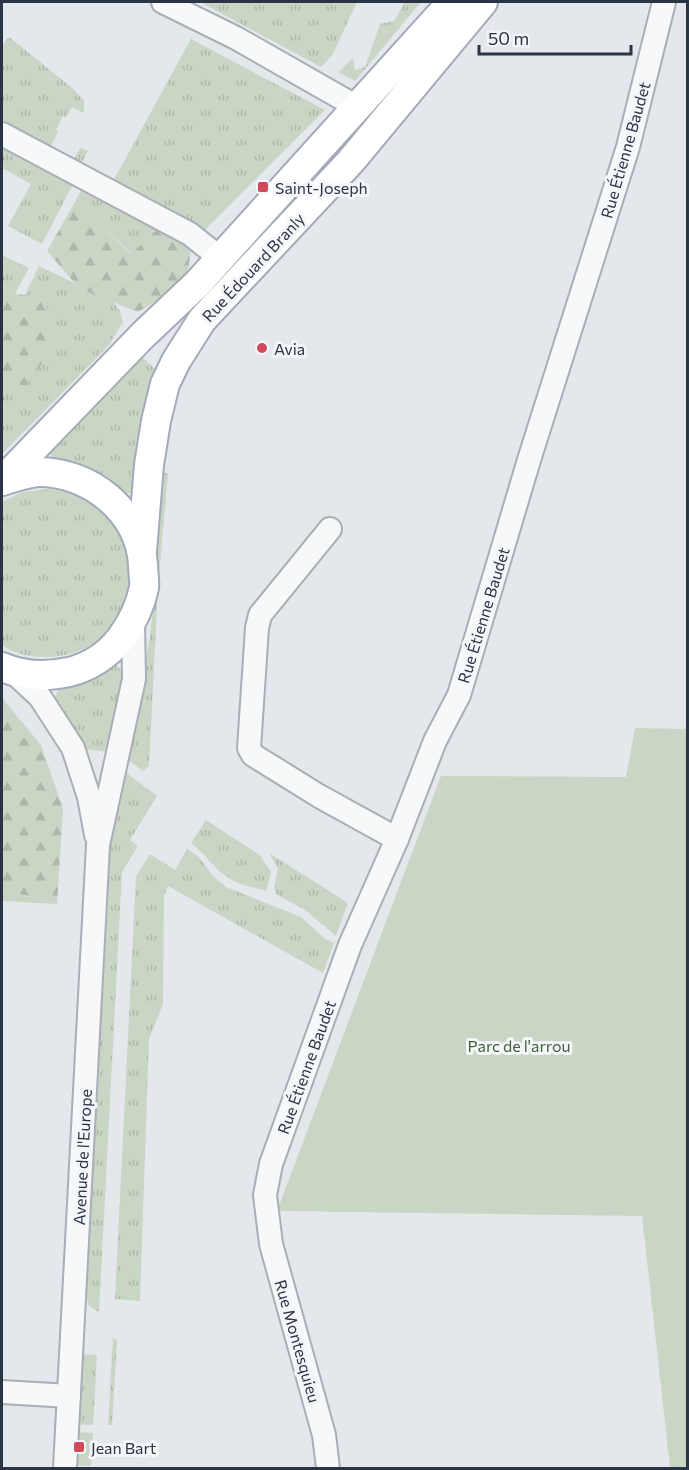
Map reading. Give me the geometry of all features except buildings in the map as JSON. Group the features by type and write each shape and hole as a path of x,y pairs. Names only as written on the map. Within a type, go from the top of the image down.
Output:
{"main road":[{"name":"Rue Édouard Branly","path":"2,481 220,258 452,2"},
{"name":"Rue Édouard Branly","path":"142,551 149,465 156,421 165,384 176,361 202,320 351,161 483,2"},
{"path":"2,481 36,472 72,476 103,492 128,518 142,551 144,587 133,622 112,650 82,668 48,676 7,669"}],"street":[{"path":"163,2 247,44 357,107"},
{"name":"Rue Étienne Baudet","path":"266,1214 265,1195 271,1164 350,945 397,839 435,741 459,695 529,460 628,147 664,2"},
{"path":"2,134 190,234 220,258"},
{"path":"330,529 260,615 257,628 249,748 253,755 319,796 397,839"},
{"name":"Avenue de l'Europe","path":"65,1468 98,844 134,679 133,622"},
{"name":"Avenue de l'Europe","path":"7,669 40,697 73,748 89,796 98,844"},
{"name":"Rue Montesquieu","path":"266,1214 271,1244 324,1435 328,1468"},
{"path":"2,1392 69,1396"}],"green space":[{"path":"200,2 357,2 333,54 321,67"},
{"path":"405,2 421,2 355,81 338,72 353,58 355,70 365,67 380,24 394,21"},
{"path":"9,37 71,87 84,101 84,113 72,107 66,118 63,116 51,146 74,159 80,148 88,151 78,169 2,129 2,46"},
{"path":"191,39 325,110 199,236 111,185"},
{"path":"2,138 76,178 42,244 8,226 31,184 2,168"},
{"path":"84,185 187,238 132,254 75,202"},
{"path":"75,202 131,254 161,226 192,245 186,283 138,312 80,289 47,251"},
{"path":"2,255 29,268 15,294 2,292"},
{"path":"39,266 74,283 80,289 113,302 120,311 123,322 109,345 2,454 2,382 26,386 46,299 25,295"},
{"path":"2,292 46,298 52,350 26,386 2,382"},
{"path":"138,353 155,369 135,449 135,461 145,467 135,494 119,489 99,473 89,469 73,464 57,463 49,452"},
{"path":"159,470 168,474 158,587 149,766 143,771 129,761 129,752 150,636 156,577 150,520"},
{"path":"49,489 76,495 100,508 118,529 128,553 130,578 125,602 113,624 95,641 73,653 45,657 28,656 2,645 2,502 22,492"},
{"path":"114,664 129,676 108,752 85,749 74,726 54,699 63,686"},
{"path":"2,698 41,745 63,809 57,904 2,889"},
{"name":"Parc de l'arrou","path":"635,728 687,729 687,1468 670,1468 642,1216 277,1211 441,776 626,777"},
{"path":"124,771 157,796 130,840 138,846 122,872 99,1312 89,1306 85,1292 108,848"},
{"path":"206,820 260,855 271,872 266,891 228,878 191,843"},
{"path":"187,849 199,857 213,876 226,887 301,917 325,939 334,943 323,973 168,886 164,896 163,1004 149,1039 140,1301 115,1299 136,876 150,854 175,870"},
{"path":"269,853 348,903 336,936 305,910 276,894 274,889 278,868"},
{"path":"2,889 57,904 2,901"},
{"path":"113,1337 117,1341 112,1425 108,1425"},
{"path":"81,1354 97,1355 93,1425 77,1424"},
{"path":"77,1432 93,1433 91,1466 75,1465"}],"place":[{"name":"Saint-Joseph","path":"263,187"},
{"name":"Avia","path":"262,348"},
{"name":"Jean Bart","path":"79,1447"}]}
